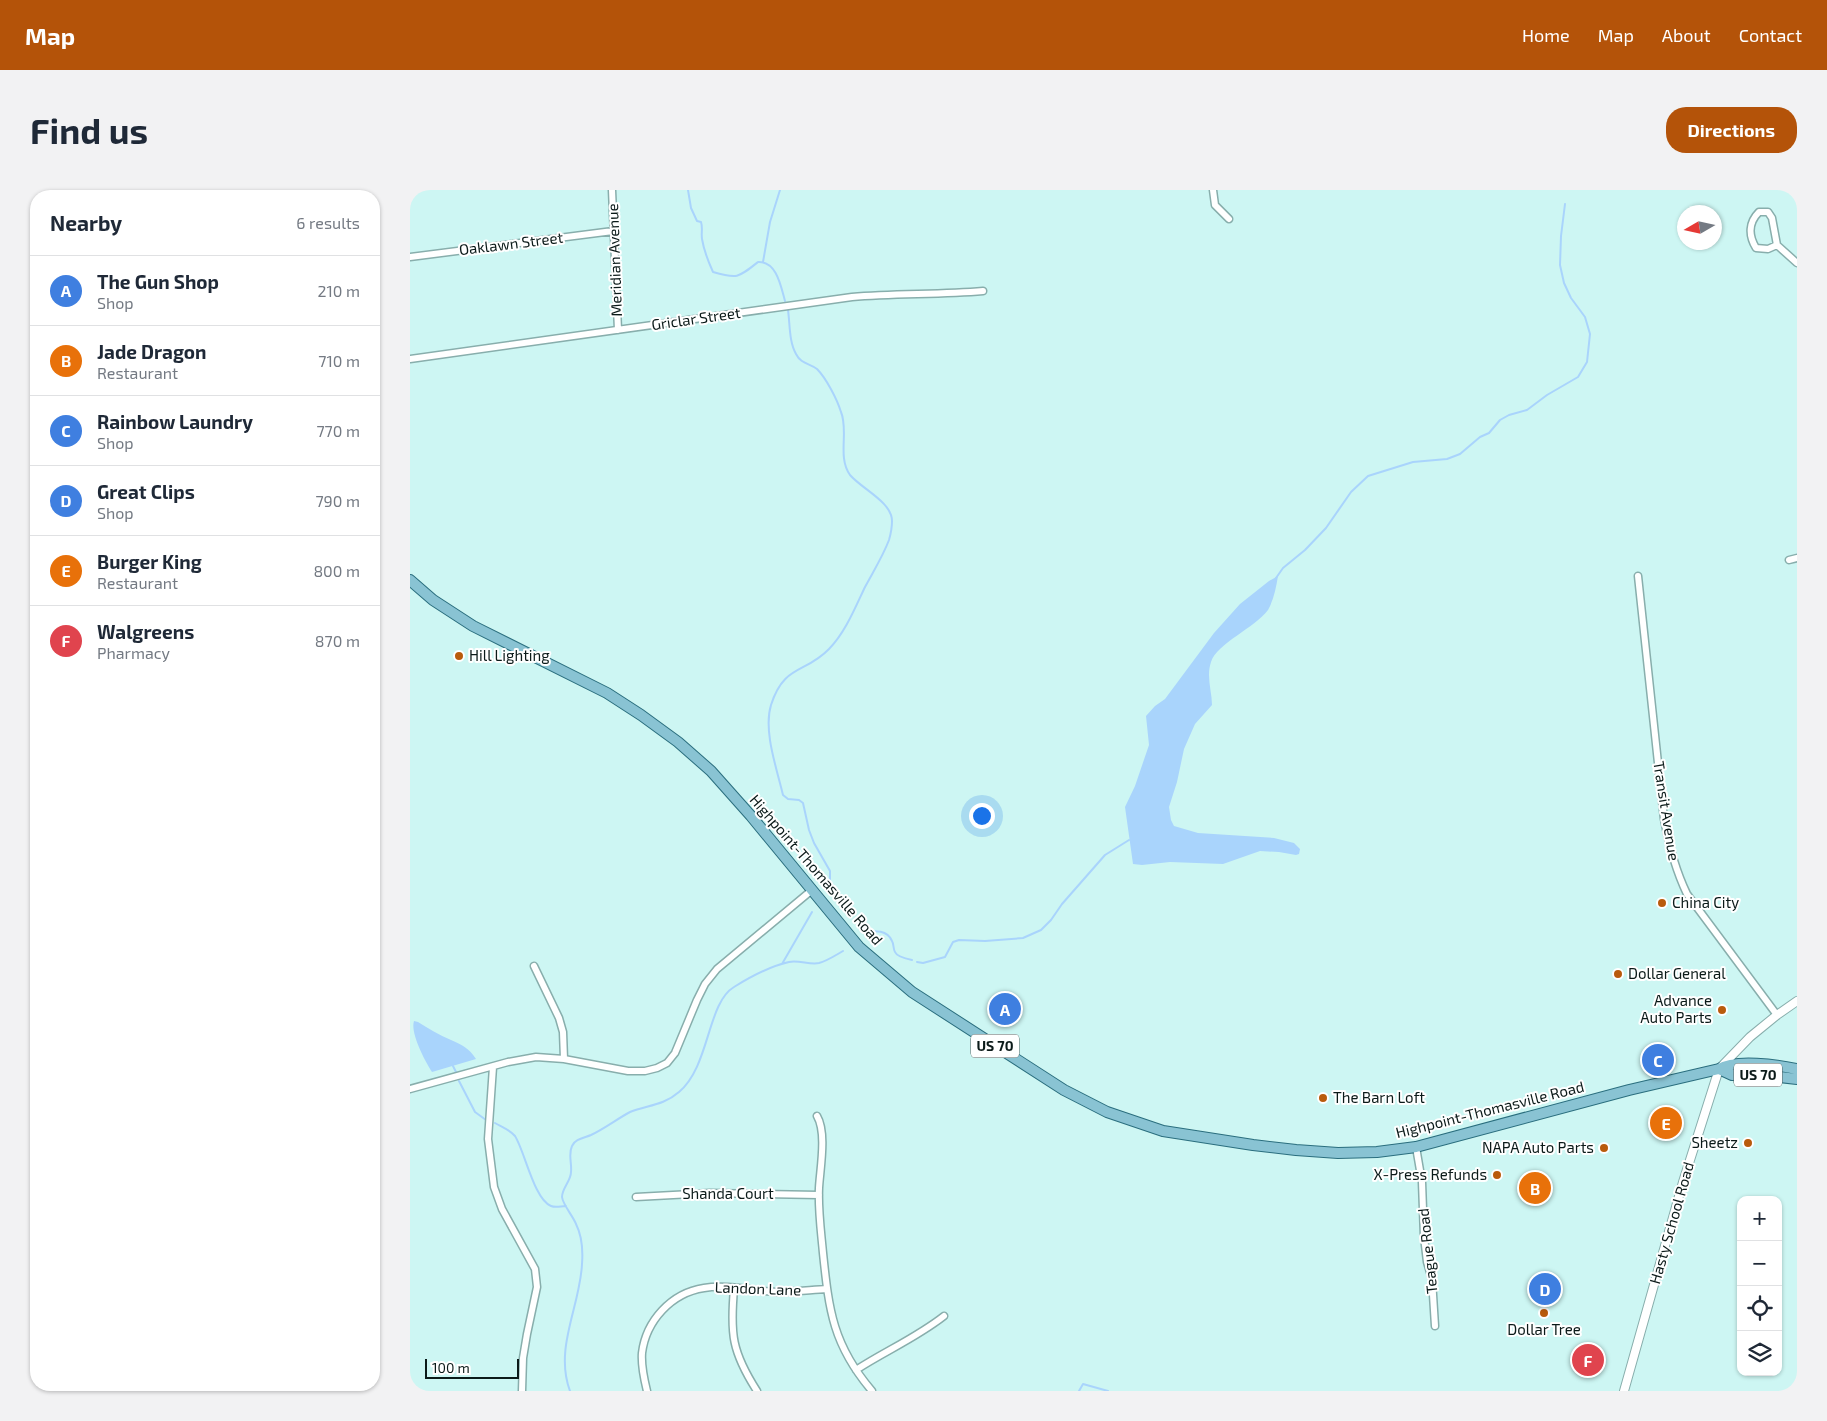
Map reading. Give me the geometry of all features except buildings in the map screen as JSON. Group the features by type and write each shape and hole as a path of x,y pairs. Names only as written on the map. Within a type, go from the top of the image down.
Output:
{"main road":[{"name":"Highpoint-Thomasville Road","path":"410,580 433,600 473,626 607,694 641,714 678,742 711,771 751,816 859,947 912,992 1064,1090 1107,1112 1163,1131 1296,1150 1338,1153 1377,1152 1416,1147 1629,1090 1719,1069 1727,1065 1797,1069"},
{"name":"Highpoint-Thomasville Road","path":"1719,1069 1732,1075 1784,1076 1797,1079"}],"street":[{"name":"Meridian Avenue","path":"612,190 618,330"},
{"path":"1213,190 1215,205 1229,219"},
{"path":"1777,245 1768,249 1756,248 1751,241 1750,231 1753,218 1759,212 1768,212 1772,218 1777,245 1797,264"},
{"name":"Oaklawn Street","path":"410,257 613,231"},
{"name":"Griclar Street","path":"410,359 852,297 983,291"},
{"path":"1789,560 1797,558"},
{"name":"Transit Avenue","path":"1638,576 1664,820 1674,866 1686,894 1777,1015"},
{"path":"410,1089 536,1056 564,1059 628,1071 645,1071 667,1063 675,1054 705,984 717,968 812,890"},
{"path":"534,966 559,1018 563,1032 564,1059"},
{"name":"Hasty School Road","path":"1624,1391 1683,1182 1719,1069 1750,1038 1797,1001"},
{"path":"493,1067 488,1138 494,1187 502,1208 535,1269 537,1287 527,1334 522,1391"},
{"path":"817,1116 822,1129 819,1195 829,1308 838,1337 856,1370 872,1391"},
{"name":"Teague Road","path":"1416,1147 1422,1182 1424,1237 1427,1262 1432,1279 1435,1326"},
{"name":"Shanda Court","path":"636,1197 710,1193 819,1195"},
{"name":"Landon Lane","path":"647,1391 643,1377 642,1352 650,1327 659,1313 676,1298 694,1290 713,1287 776,1292 826,1289"},
{"path":"734,1289 732,1317 734,1346 740,1363 757,1391"},
{"path":"856,1370 926,1330 944,1316"}],"water":[{"path":"1278,576 1276,589 1268,610 1262,617 1221,648 1211,662 1209,679 1212,705 1195,724 1184,749 1169,807 1174,826 1198,833 1274,838 1294,843 1300,849 1299,854 1260,851 1223,864 1170,862 1133,864 1125,807 1135,786 1149,745 1146,716 1165,699 1214,633 1240,604"},
{"path":"414,1021 462,1045 476,1059 432,1072 416,1040 413,1026"}],"waterway":[{"path":"688,190 691,208 697,221 701,222 704,248 713,272 727,276 737,276 758,262 764,263 774,270 780,282 785,301"},
{"path":"763,262 770,222 780,190"},
{"path":"1276,578 1283,568 1305,550 1326,528 1351,492 1368,476 1413,462 1447,459 1460,454 1480,437 1489,433 1500,420 1509,415 1527,410 1547,395 1578,377 1587,362 1590,334 1585,317 1571,298 1564,283 1560,265 1565,204"},
{"path":"788,310 791,338 796,354 800,360 817,369 831,389 839,407 844,427 844,460 846,468 855,480 882,502 891,514 892,521 887,546 840,636 820,657 782,682 776,692 769,715 772,750 783,795 788,799 799,800 803,803 814,843 830,871 830,886"},
{"path":"917,962 923,963 945,957 953,942 959,940 985,941 1023,938 1041,930 1105,855 1129,840"},
{"path":"782,964 812,912"},
{"path":"864,932 872,931 887,934 893,942 896,954 902,958 912,960"},
{"path":"570,1391 566,1375 566,1343 582,1264 581,1239 575,1221 562,1197 571,1175 570,1152 573,1144 577,1140 601,1130 630,1112 661,1103 679,1092 689,1081 697,1067 718,1006 725,995 734,987 775,966 793,962 819,963 843,951"},
{"path":"453,1066 456,1072"},
{"path":"459,1081 475,1112 486,1120"},
{"path":"495,1123 515,1136 535,1185 545,1202 553,1207 566,1206"},
{"path":"1079,1391 1083,1384 1108,1391"}],"place":[{"name":"Hill Lighting","path":"459,656"},
{"name":"China City","path":"1662,903"},
{"name":"Dollar General","path":"1618,974"},
{"name":"The Gun Shop","path":"1005,1009"},
{"name":"Advance Auto Parts","path":"1722,1010"},
{"name":"Rainbow Laundry","path":"1658,1060"},
{"name":"The Barn Loft","path":"1323,1098"},
{"name":"Burger King","path":"1666,1123"},
{"name":"Sheetz","path":"1748,1143"},
{"name":"NAPA Auto Parts","path":"1604,1148"},
{"name":"X-Press Refunds","path":"1497,1175"},
{"name":"Jade Dragon","path":"1535,1188"},
{"name":"Great Clips","path":"1545,1289"},
{"name":"Dollar Tree","path":"1544,1313"},
{"name":"Walgreens","path":"1588,1360"}]}
